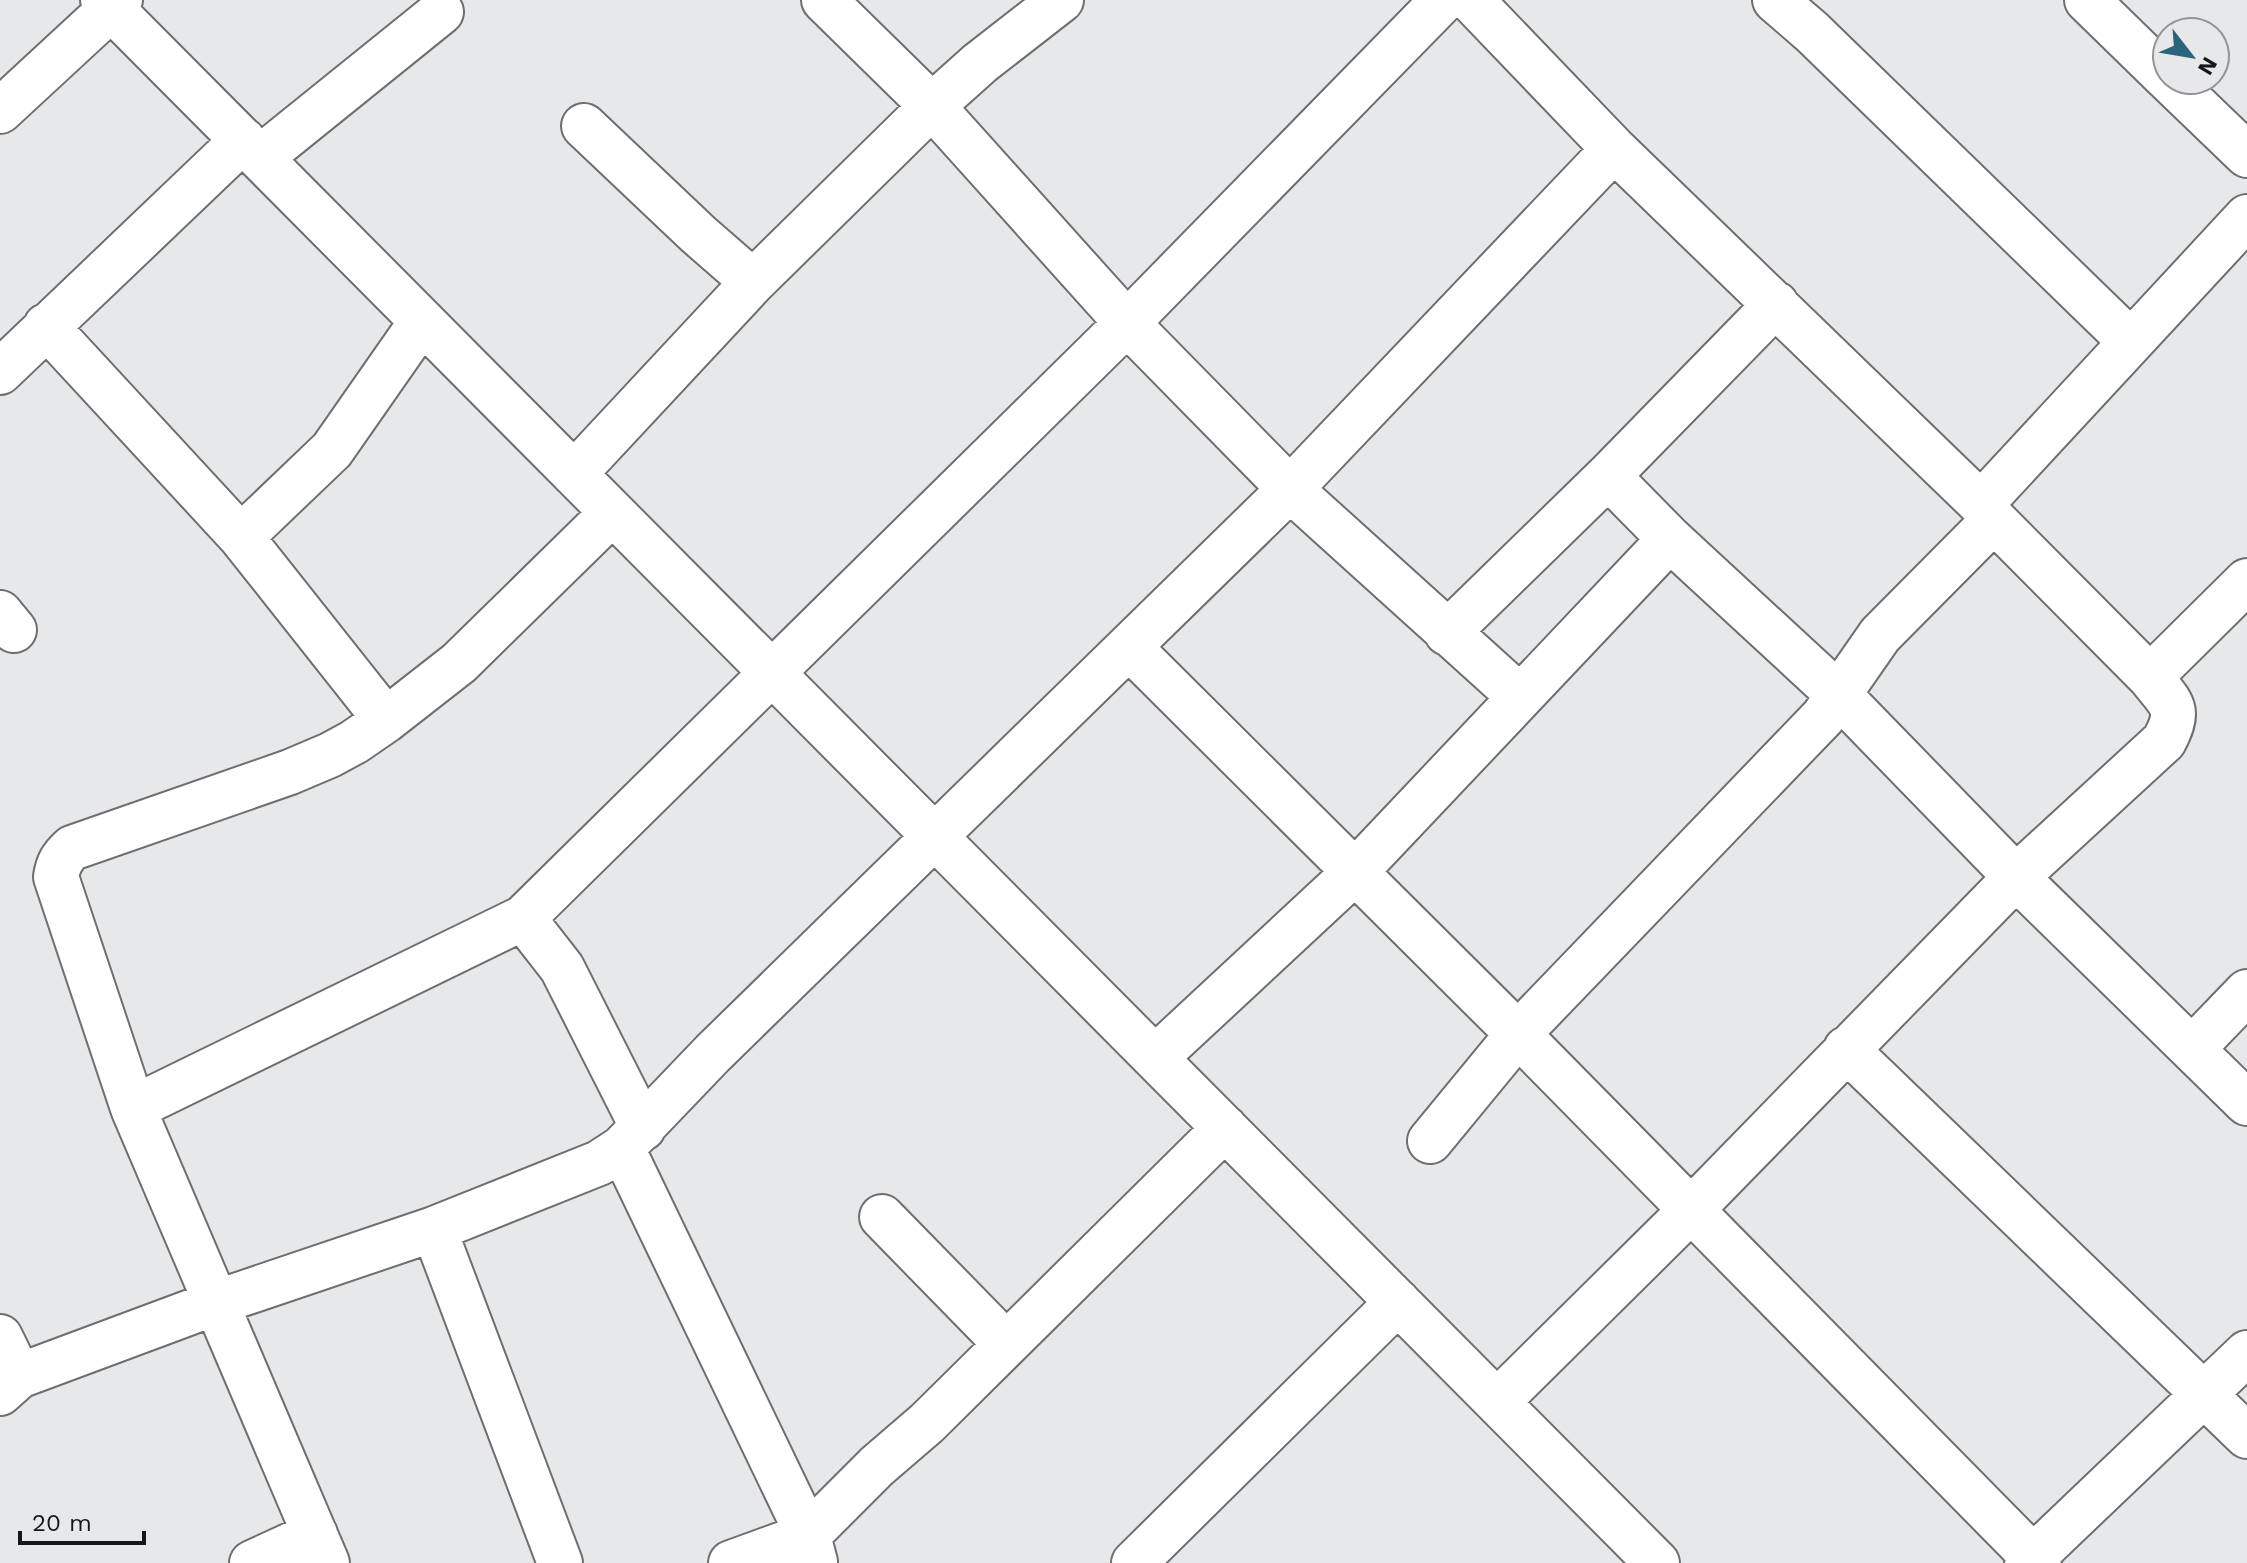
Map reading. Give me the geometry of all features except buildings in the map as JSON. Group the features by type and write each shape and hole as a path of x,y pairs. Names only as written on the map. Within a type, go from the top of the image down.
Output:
{"street":[{"path":"824,0 932,106 1127,323 1290,489 1520,697"},
{"path":"574,474 753,282 932,106 980,63 1061,0"},
{"path":"133,1108 523,918 1127,323 1443,0"},
{"path":"1471,0 1614,149 1988,512 2150,677 2172,705 2174,723 2164,741 2016,877 1690,1211 1497,1402"},
{"path":"1775,0 1812,32 2130,341"},
{"path":"2091,1 2151,62"},
{"path":"0,111 111,3 251,149 1657,1563"},
{"path":"0,372 46,326 251,149 441,12"},
{"path":"2186,96 2247,155"},
{"path":"584,126 753,282"},
{"path":"0,1337 10,1385 215,1303 434,1229 599,1163 632,1138 713,1053 1290,489 1614,149"},
{"path":"1430,1141 1518,1034 1778,767 1840,696 1880,635 1988,512 2130,341 2247,217"},
{"path":"1447,633 1608,476 1776,304"},
{"path":"241,537 332,450 422,321"},
{"path":"46,326 241,537 386,720"},
{"path":"1608,476 1670,539 1840,696 2016,877 2247,1103"},
{"path":"252,1563 321,1548 133,1108 56,877 60,860 72,848 330,755 386,720 459,663 612,513"},
{"path":"1155,1058 1355,872 1670,539"},
{"path":"2150,677 2247,581"},
{"path":"1130,648 1518,1034 2033,1561 2247,1353"},
{"path":"523,918 562,968 632,1138 812,1549"},
{"path":"2193,1048 2247,992"},
{"path":"1846,1049 2247,1436"},
{"path":"731,1563 812,1549 877,1466 927,1423 1225,1128"},
{"path":"882,1217 1006,1344"},
{"path":"434,1229 560,1563"},
{"path":"1134,1563 1398,1302"}]}
